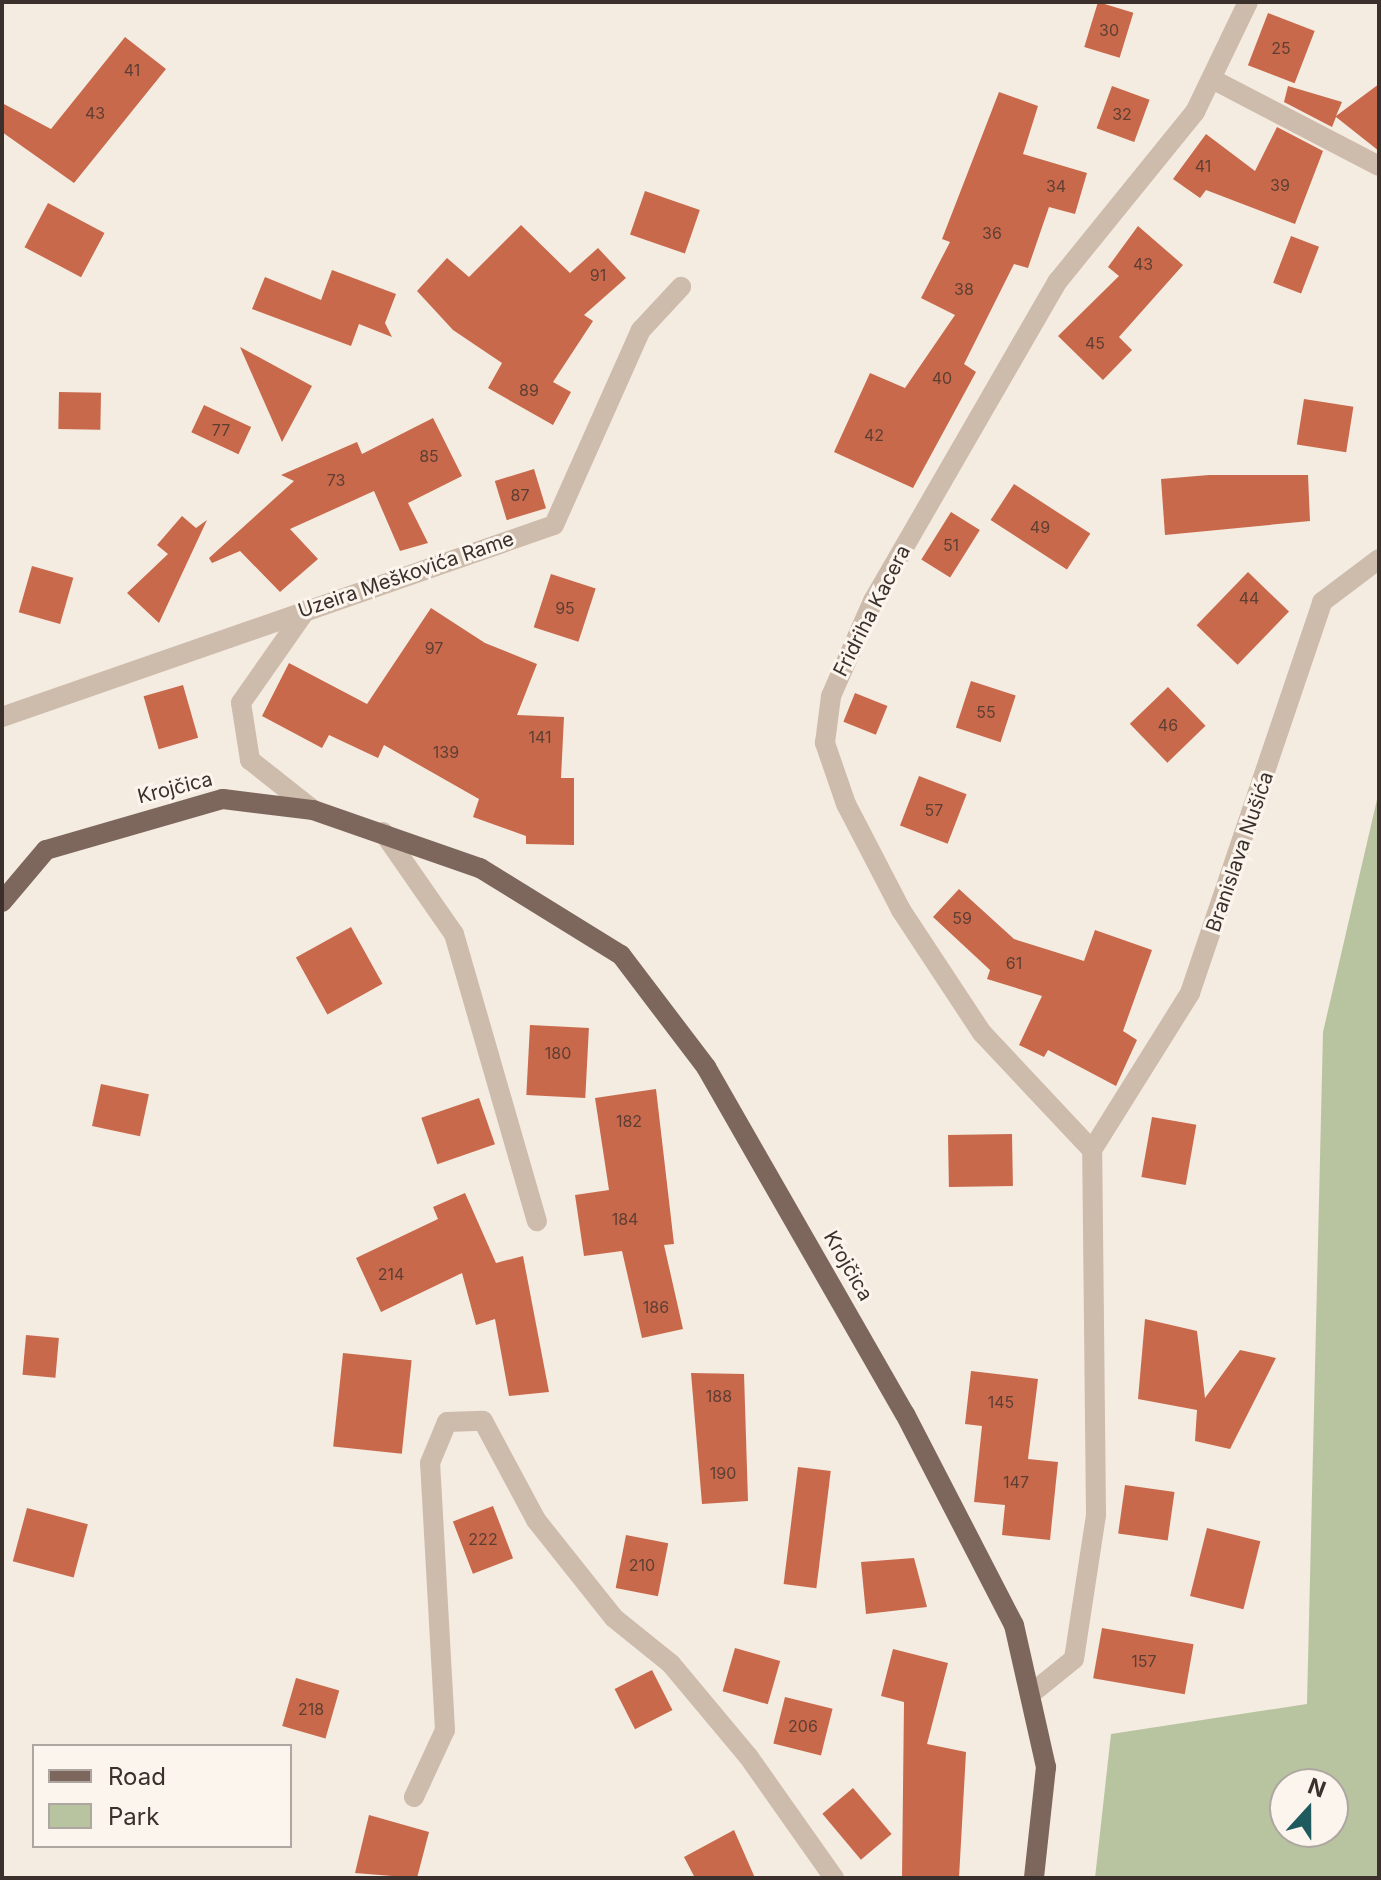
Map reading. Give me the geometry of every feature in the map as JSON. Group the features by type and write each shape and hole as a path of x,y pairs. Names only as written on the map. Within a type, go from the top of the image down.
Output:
{"main road":[{"name":"Krojčica","path":"2,902 46,850 223,799 313,810 480,868 621,955 706,1067 981,1553 1014,1625 1032,1693 1046,1767 1034,1878"}],"street":[{"name":"Fridriha Kacera","path":"1092,1150 982,1033 930,960 846,804 825,743 831,696 873,601 1058,281 1195,112 1248,2"},
{"path":"1212,79 1379,166"},
{"name":"Uzeira Meškovića Rame","path":"2,717 554,525 641,330 681,287"},
{"name":"Branislava Nušića","path":"1092,1150 1190,993 1322,602 1379,559"},
{"path":"306,610 241,703 250,760 313,810"},
{"path":"383,832 454,934 537,1221"},
{"path":"1032,1693 1074,1659 1096,1515 1092,1150"},
{"path":"414,1797 445,1730 430,1463 447,1422 483,1421 536,1520 614,1618 671,1664 739,1744 834,1878"}],"green space":[{"path":"1379,791 1379,1878 1095,1878 1111,1734 1307,1704 1323,1032"}],"building":[{"path":"1098,2 1133,13 1120,58 1084,47"},
{"path":"1268,13 1315,31 1295,83 1248,65"},
{"path":"125,37 166,69 74,183 2,132 2,103 51,129"},
{"path":"1379,84 1379,151 1336,117 1332,127 1284,102 1288,86 1342,102 1336,116"},
{"path":"1112,86 1150,100 1134,142 1097,128"},
{"path":"999,92 1038,106 1023,154 1087,173 1075,214 1049,207 1028,268 1014,264 964,364 976,372 913,488 834,452 870,373 905,388 955,315 921,298 950,242 942,239"},
{"path":"1277,127 1323,151 1295,224 1206,190 1200,198 1173,179 1206,134 1255,171"},
{"path":"645,191 700,210 685,253 630,234"},
{"path":"48,203 105,233 81,277 25,247"},
{"path":"521,225 570,273 598,248 626,278 584,315 593,321 553,382 571,392 553,425 488,388 502,363 453,330 417,291 447,258 469,277"},
{"path":"1138,226 1183,265 1119,337 1132,350 1103,380 1058,336 1119,276 1108,267"},
{"path":"1291,236 1319,247 1301,293 1273,283"},
{"path":"332,270 396,294 385,323 392,337 359,324 351,346 252,309 265,277 321,300"},
{"path":"240,347 312,386 282,442"},
{"path":"59,392 101,393 100,430 58,429"},
{"path":"1304,399 1353,407 1346,452 1297,444"},
{"path":"204,405 251,427 238,454 191,432"},
{"path":"433,418 462,476 408,503 428,543 400,551 374,491 290,529 318,559 280,592 240,551 212,563 209,558 294,481 281,475 357,442 362,454"},
{"path":"534,469 546,508 507,520 495,481"},
{"path":"1209,475 1308,475 1310,521 1165,535 1161,479"},
{"path":"1014,484 1090,534 1067,570 991,520"},
{"path":"951,512 980,530 950,578 921,559"},
{"path":"182,516 196,528 207,520 159,623 127,593 168,554 157,545"},
{"path":"32,566 73,578 60,624 19,612"},
{"path":"1248,572 1289,612 1238,665 1197,625"},
{"path":"551,574 596,589 578,642 534,627"},
{"path":"431,608 485,643 537,664 517,715 564,717 561,778 574,778 574,845 526,844 526,836 473,817 479,799 384,745 378,758 329,735 322,748 262,716 289,663 367,704"},
{"path":"971,681 1016,696 1001,742 956,728"},
{"path":"183,685 198,738 159,749 144,696"},
{"path":"1168,687 1206,726 1167,763 1130,724"},
{"path":"855,693 887,706 876,735 843,722"},
{"path":"919,776 967,794 948,844 900,825"},
{"path":"959,889 1014,939 1084,961 1095,930 1152,950 1123,1031 1137,1040 1116,1086 1048,1050 1044,1057 1019,1045 1042,996 987,979 990,970 933,917"},
{"path":"351,927 383,984 327,1014 296,958"},
{"path":"530,1025 589,1028 585,1098 526,1095"},
{"path":"101,1084 149,1094 140,1136 92,1126"},
{"path":"656,1089 674,1244 664,1245 683,1329 642,1338 622,1251 584,1256 575,1195 609,1190 595,1098"},
{"path":"479,1098 495,1144 437,1164 421,1118"},
{"path":"1152,1117 1196,1125 1186,1185 1141,1177"},
{"path":"1012,1134 1013,1186 949,1187 948,1135"},
{"path":"465,1193 496,1263 523,1256 549,1392 509,1396 495,1319 476,1325 462,1273 381,1312 356,1258 438,1219 433,1207"},
{"path":"1145,1319 1197,1331 1205,1398 1240,1350 1276,1358 1230,1449 1195,1441 1197,1410 1138,1399"},
{"path":"26,1335 59,1338 55,1378 23,1375"},
{"path":"343,1353 412,1360 402,1454 333,1446"},
{"path":"971,1371 1038,1379 1028,1459 1058,1462 1050,1540 1002,1535 1005,1505 974,1502 982,1426 965,1424"},
{"path":"691,1373 744,1374 748,1501 702,1504"},
{"path":"798,1467 831,1471 816,1588 784,1584"},
{"path":"1125,1485 1175,1492 1168,1540 1118,1534"},
{"path":"493,1506 513,1558 473,1574 453,1521"},
{"path":"27,1508 88,1524 74,1577 13,1561"},
{"path":"1207,1528 1260,1541 1243,1609 1190,1596"},
{"path":"626,1535 668,1543 658,1596 616,1588"},
{"path":"914,1558 927,1607 866,1614 861,1562"},
{"path":"1102,1628 1194,1644 1185,1694 1093,1678"},
{"path":"735,1648 780,1661 768,1704 723,1691"},
{"path":"893,1649 948,1663 927,1744 966,1752 959,1878 902,1878 904,1702 881,1696"},
{"path":"652,1670 672,1710 635,1729 615,1689"},
{"path":"296,1678 339,1690 325,1738 282,1726"},
{"path":"785,1697 833,1709 821,1755 773,1744"},
{"path":"853,1788 892,1834 861,1860 822,1814"},
{"path":"369,1815 429,1832 417,1878 355,1873"},
{"path":"734,1830 755,1878 695,1878 684,1857"}]}
